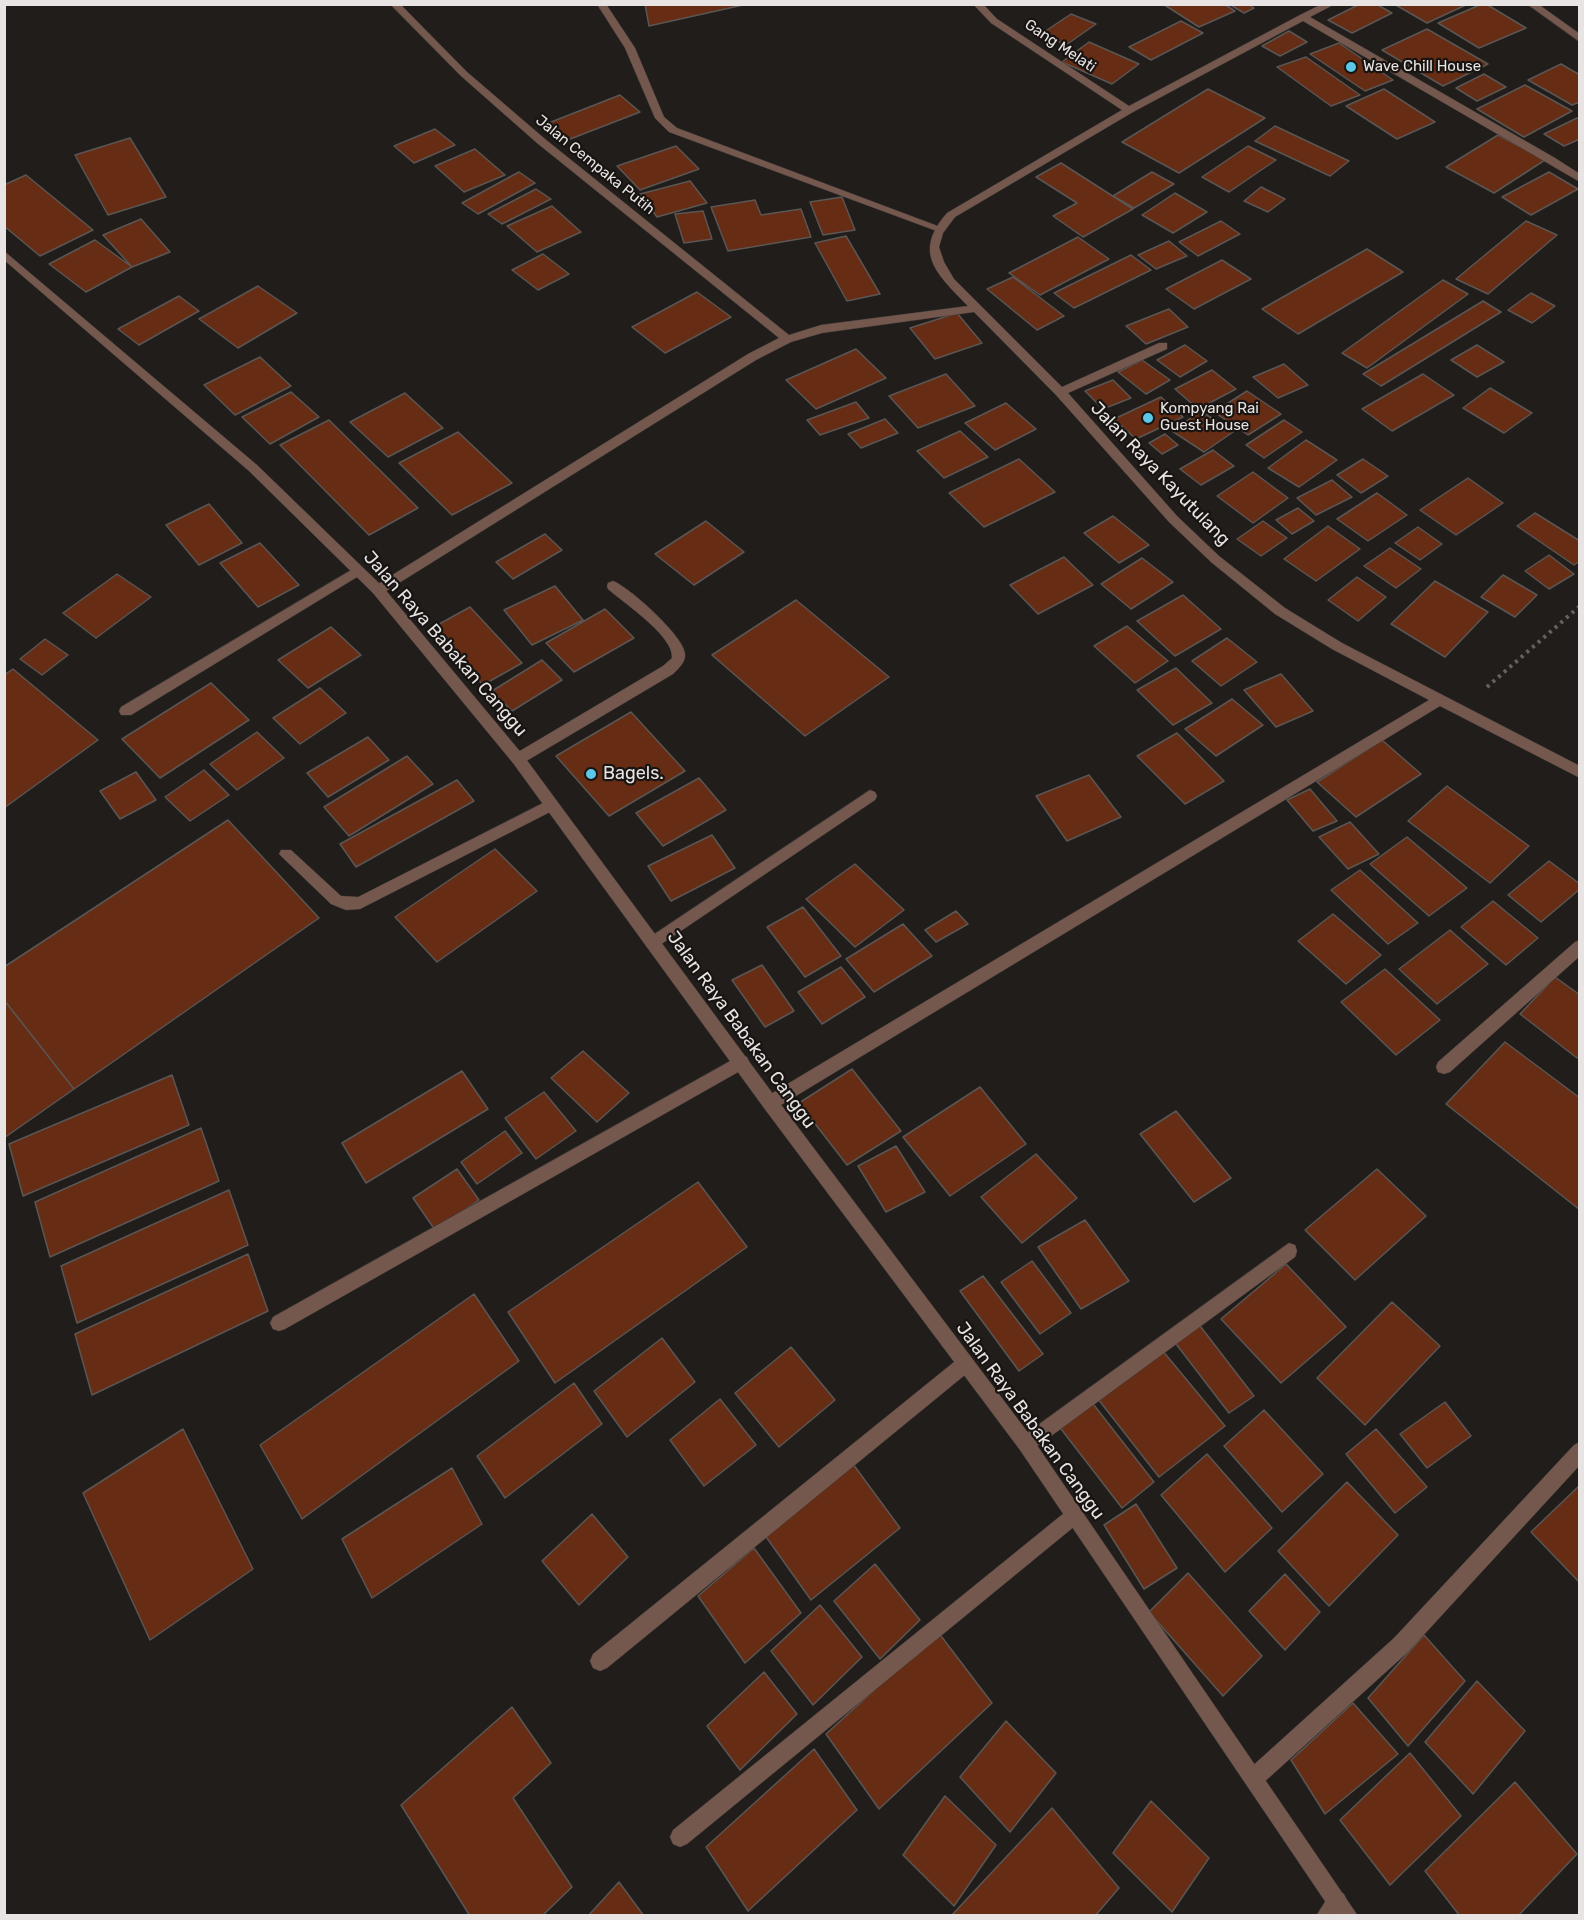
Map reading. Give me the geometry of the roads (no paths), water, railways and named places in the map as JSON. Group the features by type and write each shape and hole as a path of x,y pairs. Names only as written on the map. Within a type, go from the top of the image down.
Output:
{"street":[{"name":"Jalan Cempaka Putih","path":"394,4 464,74 541,141 787,339"},
{"path":"601,4 630,48 660,118 673,130 938,228 951,215 1129,110 1331,4"},
{"name":"Gang Melati","path":"976,4 994,21 1129,110"},
{"path":"1531,4 1580,39"},
{"path":"1304,17 1580,179"},
{"name":"Jalan Raya Kayutulang","path":"938,228 933,245 938,261 950,281 1060,392 1173,519 1223,565 1280,611 1337,646 1580,773"},
{"name":"Jalan Raya Babakan Canggu","path":"4,254 253,468 378,590 518,759 652,943 1026,1444 1255,1777 1337,1911"},
{"path":"378,590 752,357 787,339 821,329 976,308"},
{"path":"1060,392 1163,346"},
{"path":"126,711 358,571"},
{"path":"518,759 668,670 677,661 680,653 674,640 613,586"},
{"path":"770,1102 1440,700"},
{"path":"652,943 870,796"},
{"path":"286,854 336,900 346,904 360,903 551,805"},
{"path":"1444,1067 1580,946"},
{"path":"279,1323 741,1062"},
{"path":"1026,1444 1289,1251"},
{"path":"600,1661 965,1364"},
{"path":"1255,1777 1401,1645 1580,1451"},
{"path":"680,1837 1075,1515"}],"place":[{"name":"Wave Chill House","path":"1351,67"},
{"name":"Kompyang Rai Guest House","path":"1148,418"},
{"name":"Bagels.","path":"591,774"}]}
